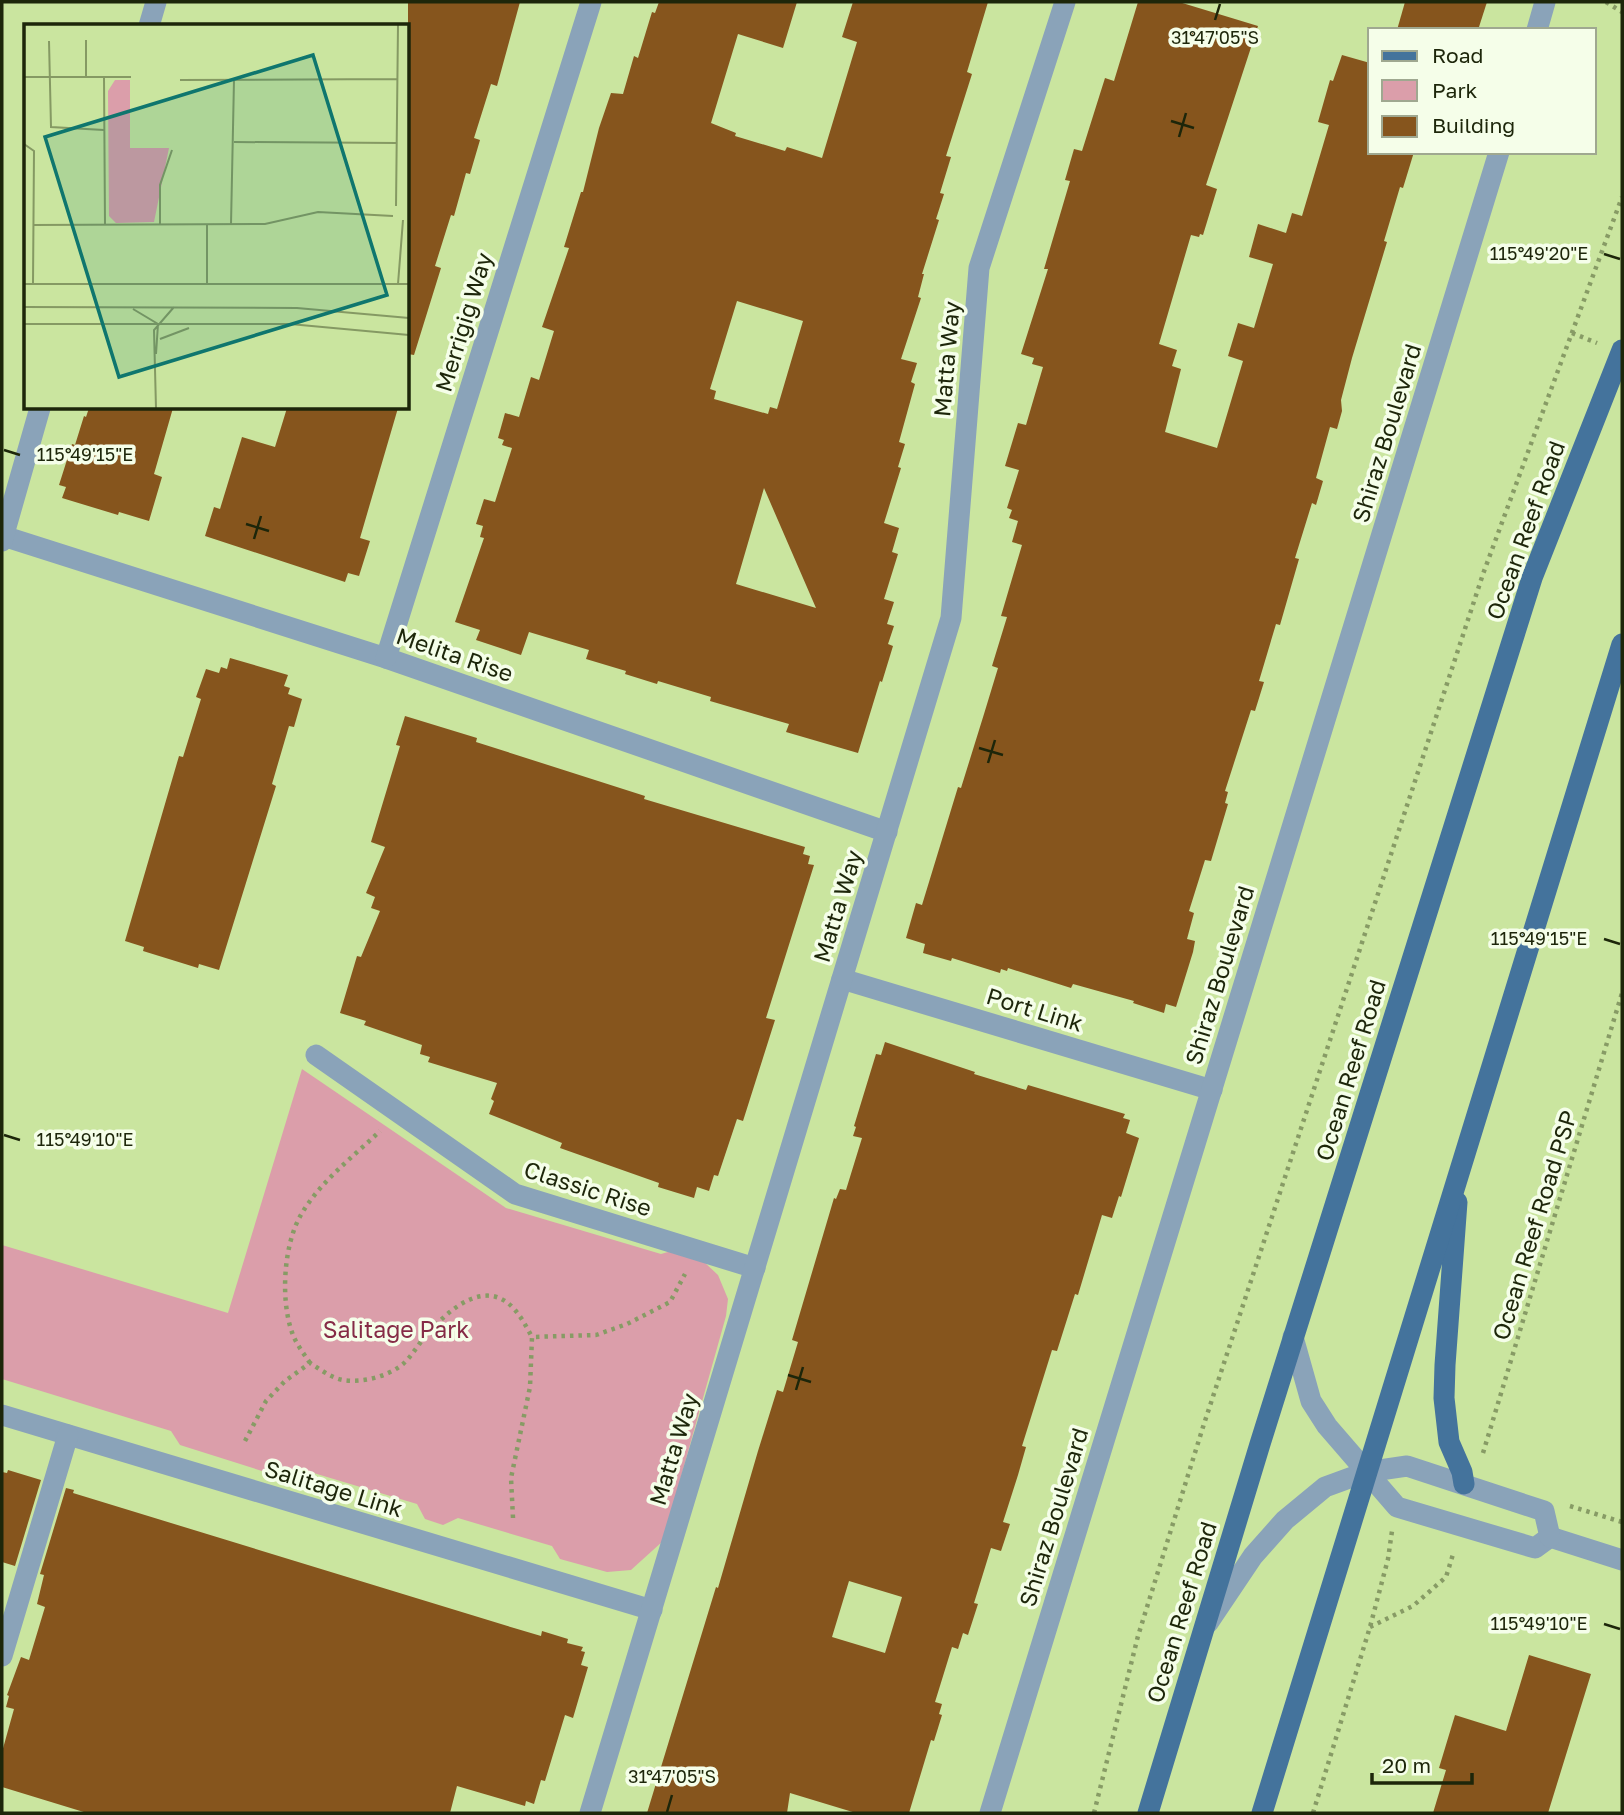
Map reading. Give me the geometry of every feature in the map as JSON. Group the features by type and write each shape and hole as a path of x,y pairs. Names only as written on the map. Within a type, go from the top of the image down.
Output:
{"main road":[{"name":"Ocean Reef Road","path":"1148,1813 1293,1337 1532,578 1622,350"},
{"path":"1262,1813 1622,644"},
{"path":"1459,1169 1444,1398 1449,1441 1462,1472 1472,1480"}],"street":[{"path":"150,24 156,2"},
{"name":"Merrigig Way","path":"386,658 591,2"},
{"name":"Matta Way","path":"590,1813 951,618 979,268 1065,2"},
{"path":"1538,28 1545,2"},
{"name":"Shiraz Boulevard","path":"990,1813 1498,154"},
{"path":"3,538 39,410"},
{"name":"Melita Rise","path":"3,538 386,658 887,832"},
{"name":"Port Link","path":"842,979 1212,1090"},
{"name":"Classic Rise","path":"316,1055 515,1194 755,1268"},
{"path":"1293,1337 1311,1401 1327,1426 1397,1507 1535,1548 1550,1537"},
{"name":"Salitage Link","path":"2,1415 652,1610"},
{"path":"2,1656 68,1435"},
{"path":"1203,1631 1253,1556 1285,1520 1325,1487 1366,1472 1407,1466 1472,1480 1544,1511 1550,1537"},
{"path":"1550,1537 1622,1560"}],"path":[{"path":"1606,2 1622,12"},
{"path":"1094,1813 1138,1636 1203,1427 1483,574 1622,197"},
{"name":"Ocean Reef Road PSP","path":"1472,1480 1622,992"},
{"path":"383,1128 317,1192 300,1215 289,1246 285,1292 293,1335 310,1363 338,1380 356,1382 386,1374 403,1363 430,1330 462,1302 477,1296 493,1296 514,1308 533,1337 530,1387 511,1478 513,1518"},
{"path":"533,1337 596,1335 627,1324 670,1302 687,1269"},
{"path":"245,1441 266,1401 285,1381 310,1363"},
{"path":"1312,1813 1370,1627 1413,1606 1446,1577 1461,1526"}],"green space":[{"name":"Salitage Park","path":"302,1069 506,1208 661,1254 675,1250 703,1261 718,1275 728,1299 726,1316 663,1541 631,1570 607,1572 560,1559 552,1546 458,1518 443,1525 425,1519 417,1504 297,1468 284,1478 180,1445 171,1431 2,1379 2,1245 228,1313"}],"building":[{"path":"408,2 520,2 497,86 491,84 474,138 480,140 470,174 466,173 454,216 451,215 435,266 441,268 414,355 410,354"},
{"path":"659,2 797,2 783,48 738,34 711,123 736,133 735,136 785,151 787,147 822,158 857,42 842,37 853,2 988,2 967,72 972,74 946,156 951,157 940,193 944,194 936,219 939,220 922,274 918,297 921,298 901,359 917,363 911,382 915,384 899,442 905,444 898,467 901,468 884,523 899,528 892,552 898,554 884,599 894,602 887,624 894,626 888,644 893,646 858,753 786,732 789,724 710,701 711,697 625,674 626,671 586,659 589,650 529,632 521,655 476,640 480,630 455,622 484,538 480,537 483,526 476,524 484,499 495,502 512,448 502,445 504,440 498,438 505,413 519,417 531,377 539,380 554,331 542,327 569,248 564,247 583,192 599,128 611,93 623,94 634,56 638,58 652,12 655,13","holes":["737,301 803,321 777,409 770,407 768,414 714,399 716,391 710,389","764,488 816,608 736,584"]},
{"path":"1138,2 1179,2 1258,26 1206,185 1217,189 1203,235 1191,235 1159,344 1177,350 1172,366 1181,369 1165,432 1217,448 1243,361 1228,356 1238,323 1254,328 1273,264 1249,257 1258,224 1286,233 1292,213 1302,216 1329,125 1318,122 1330,80 1333,81 1342,55 1368,62 1368,154 1413,154 1403,188 1400,187 1384,241 1387,242 1341,400 1342,411 1337,429 1330,427 1316,478 1323,481 1316,505 1312,503 1295,558 1299,559 1280,625 1276,624 1259,681 1264,682 1255,711 1251,710 1225,791 1228,792 1225,803 1228,804 1211,861 1205,860 1189,911 1194,913 1187,939 1195,941 1193,952 1176,1007 1166,1004 1164,1013 1133,1003 1134,1001 1073,984 1071,988 1008,968 1007,971 1001,969 1000,973 952,958 951,961 923,953 925,944 906,938 916,903 922,905 998,668 992,666 1007,617 1001,616 1022,545 1012,542 1018,521 1009,518 1012,510 1007,508 1019,470 1005,466 1018,423 1026,425 1043,367 1032,364 1034,358 1021,354 1048,269 1044,269 1070,181 1065,180 1074,149 1082,151 1105,78 1114,81"},
{"path":"1405,2 1487,2 1479,28 1398,28"},
{"path":"88,410 172,410 154,474 162,477 149,521 119,512 118,515 62,498 66,487 59,485 72,444 75,445 84,416 86,417"},
{"path":"286,410 397,410 360,538 370,541 359,576 348,573 345,582 205,536 214,507 220,509 242,437 275,447"},
{"path":"230,658 288,675 284,686 290,688 288,694 302,699 294,727 289,726 272,784 276,786 219,970 199,964 198,968 143,951 144,947 125,941 179,756 183,757 201,699 196,697 206,669 219,673 221,667 227,669"},
{"path":"405,716 477,738 476,742 645,796 644,799 805,847 803,854 810,856 808,864 814,865 766,1018 775,1020 743,1121 737,1119 718,1176 714,1175 709,1191 697,1187 694,1198 658,1187 659,1183 560,1148 562,1143 489,1114 497,1083 428,1062 430,1057 420,1054 422,1045 364,1025 366,1021 340,1013 357,956 361,957 380,911 371,908 375,897 366,893 385,847 371,842 400,746 396,745"},
{"path":"885,1042 1026,1090 1028,1085 1125,1114 1123,1118 1130,1120 1126,1133 1139,1138 1121,1197 1119,1196 1112,1218 1102,1215 1078,1295 1075,1294 1057,1351 1052,1350 1022,1446 1026,1447 1003,1522 1010,1524 1001,1551 991,1548 974,1603 978,1604 968,1635 963,1633 958,1649 952,1647 935,1702 942,1704 939,1714 942,1715 934,1741 931,1740 909,1813 856,1813 790,1793 787,1813 647,1813 777,1390 783,1392 798,1342 792,1340 834,1198 836,1199 840,1189 846,1190 862,1138 853,1136 854,1126 876,1054 881,1055","holes":["849,1581 902,1597 885,1653 832,1637"]},
{"path":"8,1470 41,1480 15,1566 2,1562 2,1472 7,1473"},
{"path":"66,1488 74,1490 73,1493 514,1628 541,1636 542,1631 583,1647 581,1651 585,1652 581,1665 588,1667 573,1718 565,1715 545,1781 541,1780 534,1804 526,1801 525,1806 457,1786 450,1813 87,1813 2,1787 2,1752 14,1709 6,1707 7,1695 21,1657 29,1660 45,1607 37,1604 44,1575 40,1574"},
{"path":"1529,1655 1591,1674 1548,1813 1433,1813 1446,1770 1439,1768 1455,1715 1506,1731"}]}
